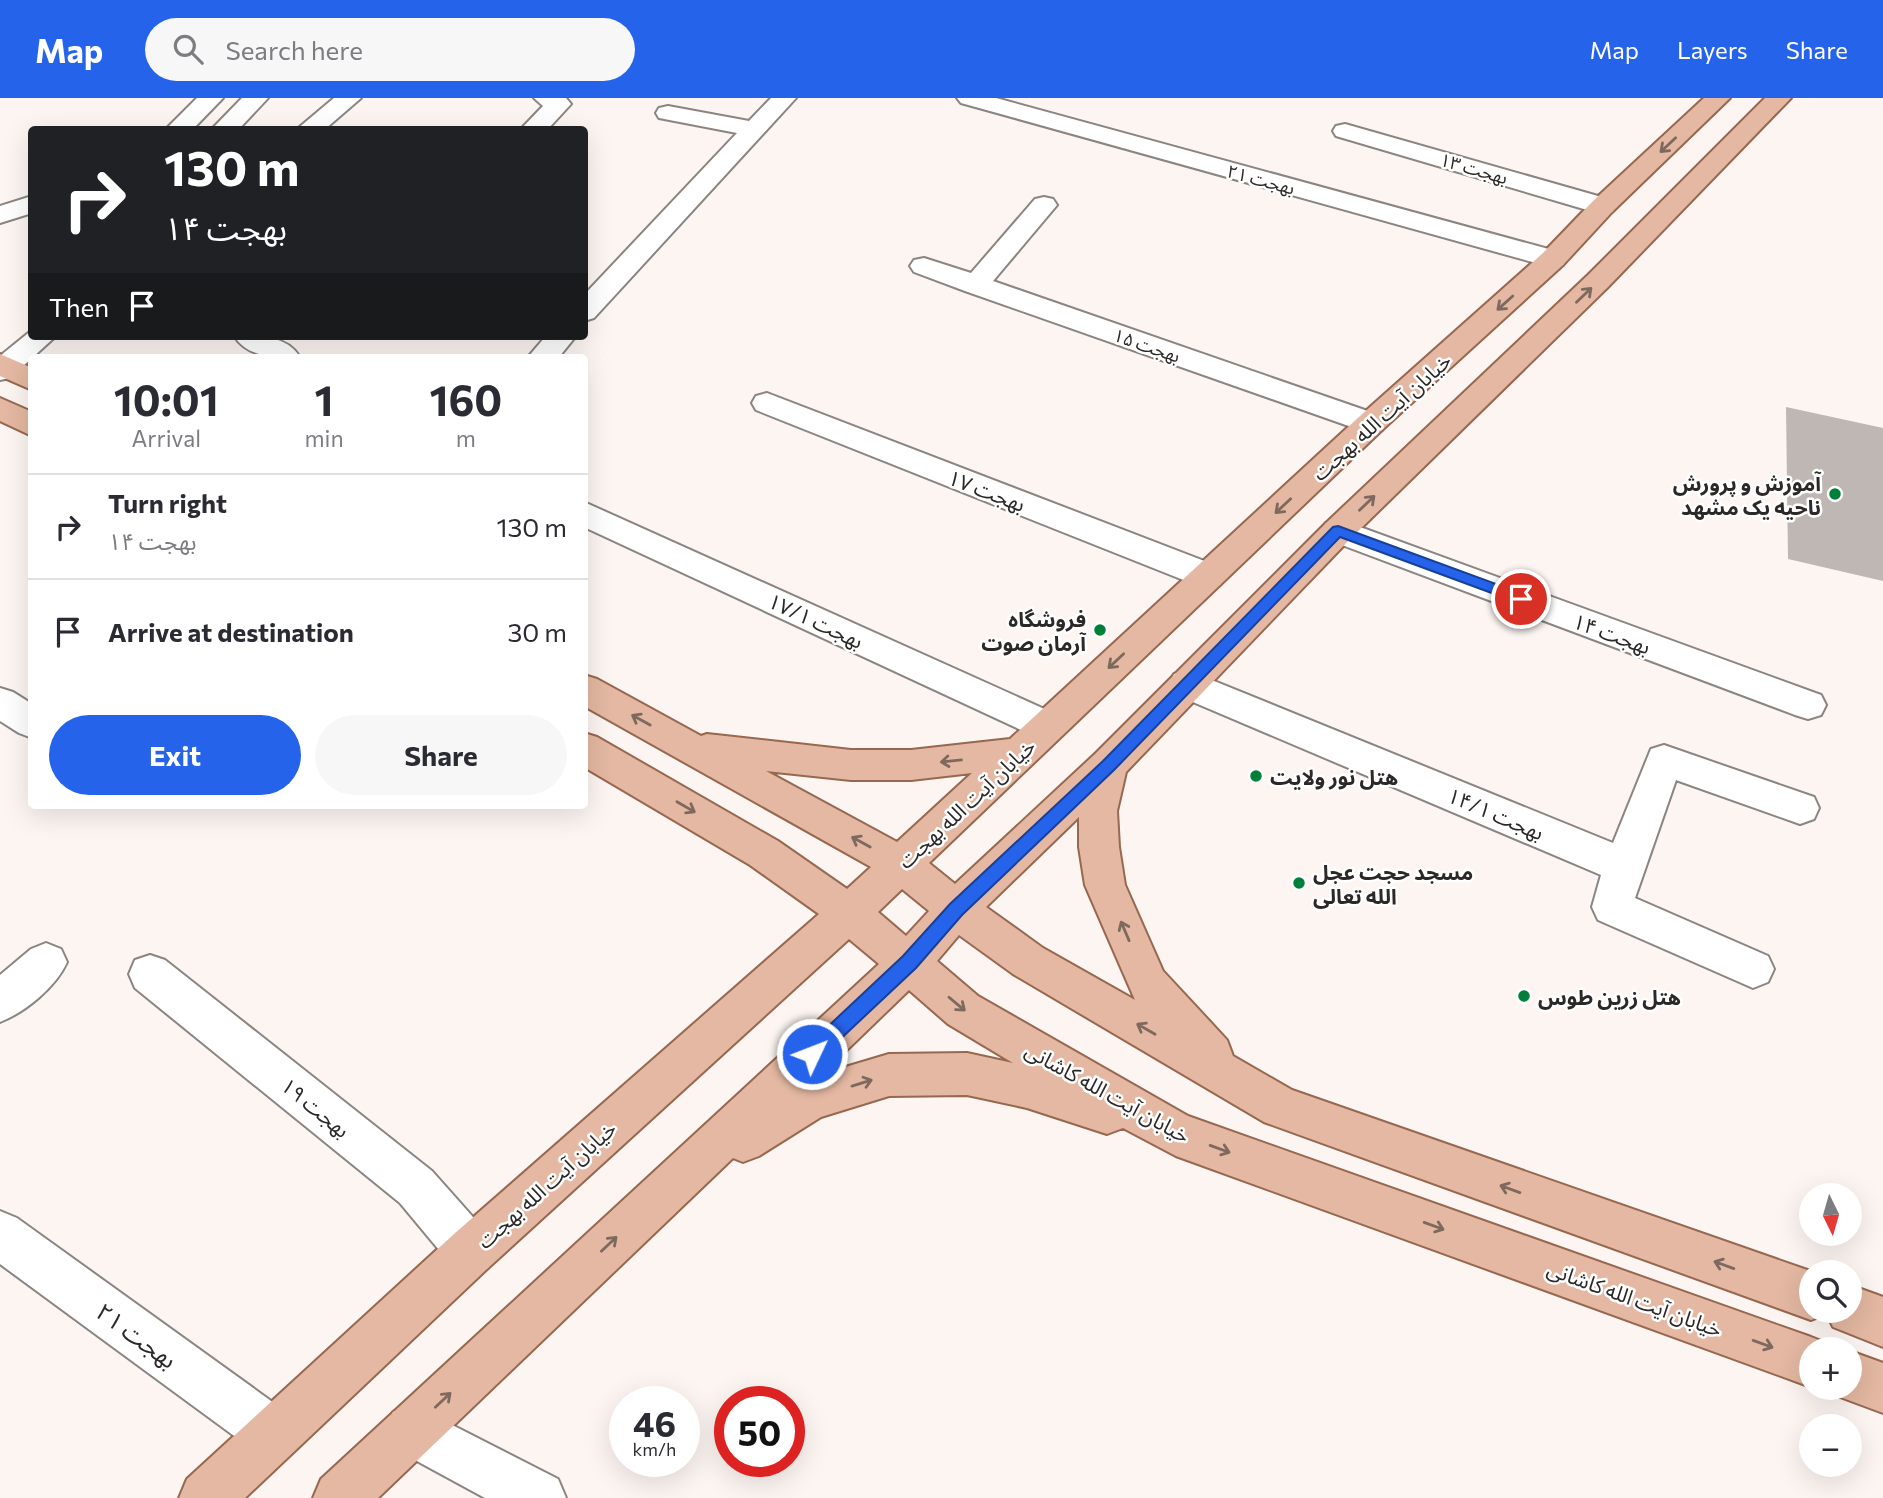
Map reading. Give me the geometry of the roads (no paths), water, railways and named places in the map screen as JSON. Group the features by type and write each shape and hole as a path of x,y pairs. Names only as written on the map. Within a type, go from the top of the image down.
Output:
{"main road":[{"name":"خیابان آیت الله بهجت","path":"206,1498 471,1251 849,913 1371,423 1553,260 1603,206 1718,98"},
{"path":"341,1498 909,962 956,909 1108,765 1338,531 1598,281 1779,98"},
{"path":"0,408 28,424"},
{"path":"588,691 901,864 956,909 1028,961 1280,1107 1799,1292"},
{"path":"690,747 851,765 911,765 1019,753"},
{"name":"خیابان آیت الله کاشانی","path":"588,750 764,853 849,913 963,1010 1176,1133 1799,1358"},
{"path":"1108,765 1098,811 1099,847 1105,885 1148,984 1214,1057 1280,1107"},
{"path":"655,1201 717,1156 810,1099 889,1075 967,1074 1027,1087 1176,1133"},
{"path":"1862,1314 1883,1322"},
{"path":"1862,1380 1883,1388"}],"street":[{"path":"227,126 256,98"},
{"path":"314,126 349,98"},
{"path":"536,126 559,104 546,98"},
{"path":"588,308 783,98"},
{"name":"بهجت ۲۱","path":"970,98 1553,260"},
{"path":"180,126 198,101"},
{"path":"668,113 754,130"},
{"name":"بهجت ۱۳","path":"1345,131 1603,206"},
{"path":"0,215 28,205"},
{"path":"975,285 1044,205"},
{"name":"بهجت ۱۵","path":"924,266 1371,423"},
{"path":"10,371 39,340"},
{"path":"255,340 280,354"},
{"path":"546,354 558,340"},
{"name":"بهجت ۱۷","path":"767,403 1208,576"},
{"name":"بهجت ۱۷/۱","path":"588,515 1047,726"},
{"name":"بهجت ۱۴","path":"1338,531 1808,705"},
{"name":"بهجت ۱۴/۱","path":"1187,684 1624,866"},
{"path":"0,702 28,720"},
{"path":"1752,969 1612,907 1624,866 1664,760 1800,808"},
{"path":"0,1002 46,962"},
{"name":"بهجت ۱۹","path":"150,974 416,1187 471,1251"},
{"name":"بهجت ۲۱","path":"0,1235 274,1434"},
{"path":"411,1430 539,1498"}],"place":[{"name":"آموزش و پرورش ناحیه یک مشهد","path":"1835,494"},
{"name":"فروشگاه آرمان صوت","path":"1100,630"},
{"name":"هتل نور ولایت","path":"1256,776"},
{"name":"مسجد حجت عجل الله تعالی","path":"1299,883"},
{"name":"هتل زرین طوس","path":"1524,996"}]}
